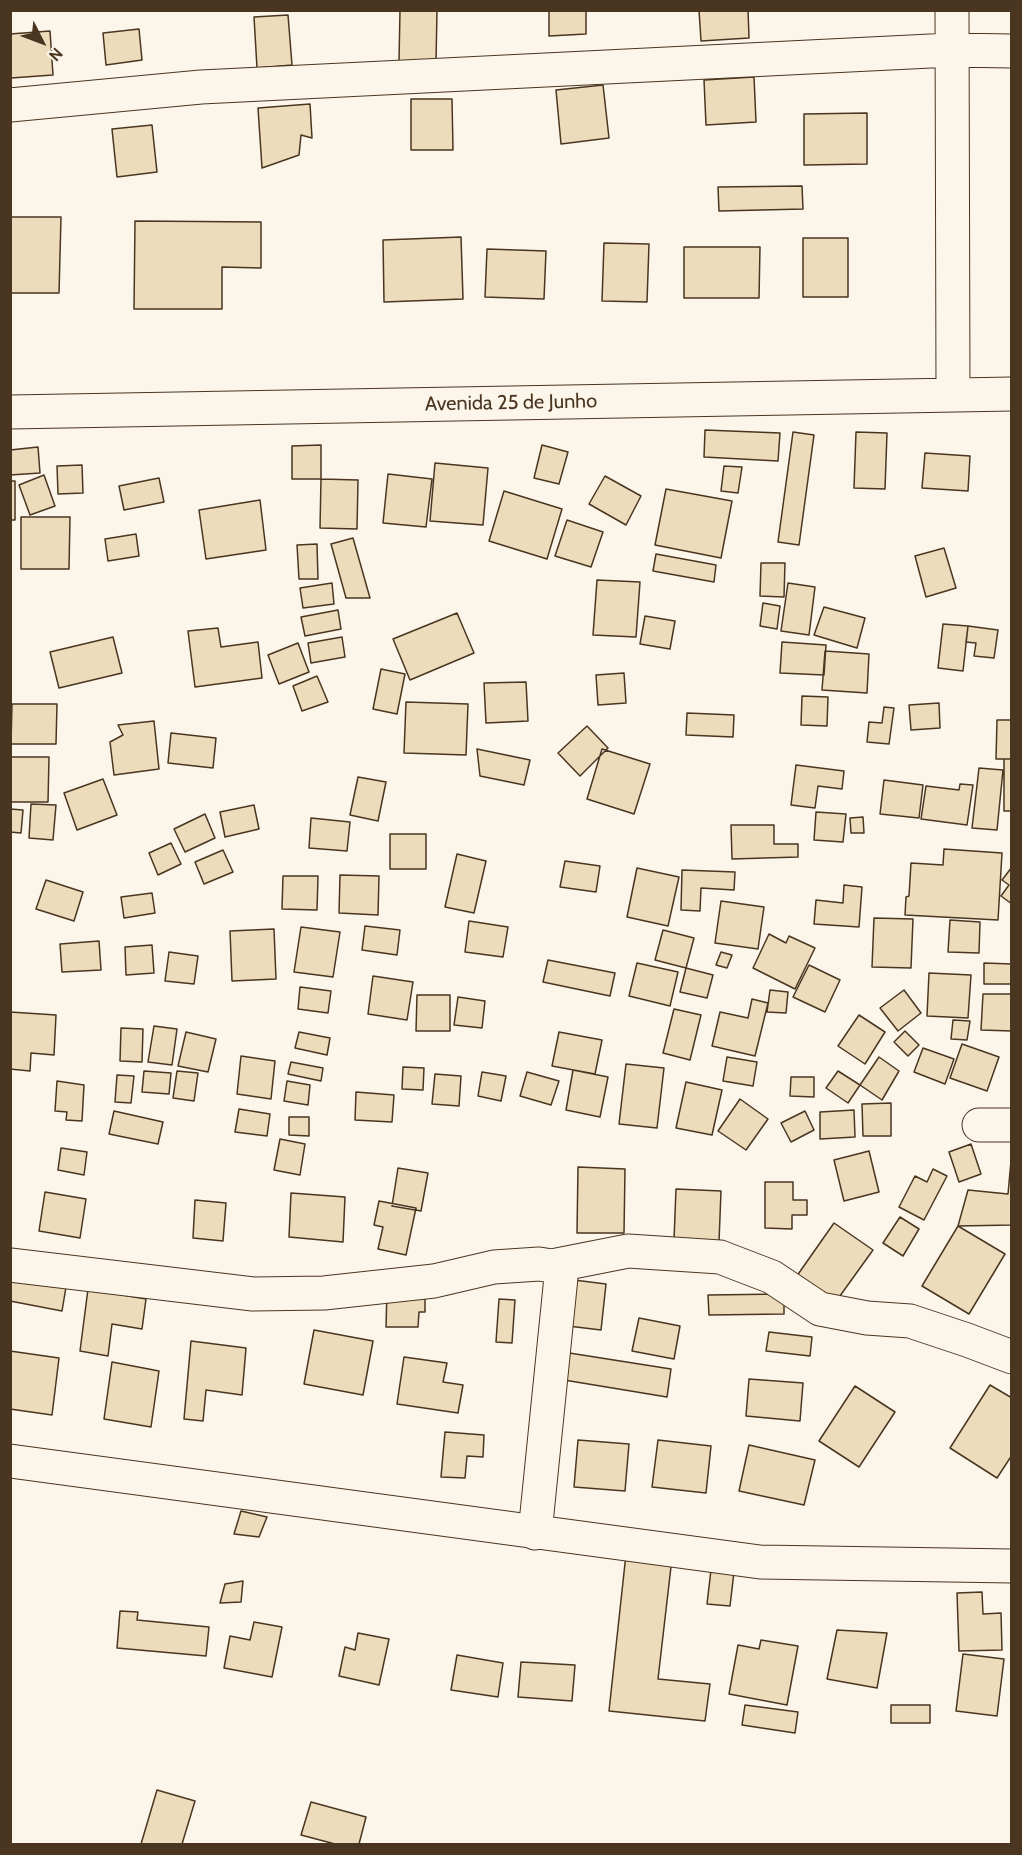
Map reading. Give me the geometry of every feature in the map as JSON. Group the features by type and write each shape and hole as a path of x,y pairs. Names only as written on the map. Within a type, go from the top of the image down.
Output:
{"street":[{"path":"952,10 953,395"},
{"path":"10,105 201,87 951,50 1011,51"},
{"name":"Avenida 25 de Junho","path":"10,412 1011,394"},
{"path":"979,1125 1011,1125"},
{"path":"10,1265 253,1294 324,1293 434,1281 494,1267 539,1264 552,1266 628,1251 720,1257 772,1277 820,1309 867,1318 910,1321 1011,1357"},
{"path":"535,1533 561,1277 559,1271 552,1266"},
{"path":"10,1461 760,1563 1011,1566"}],"building":[{"path":"400,10 437,10 436,62 399,62"},
{"path":"549,10 586,10 586,34 549,36"},
{"path":"699,10 748,10 749,38 701,41"},
{"path":"288,15 292,65 257,68 254,17"},
{"path":"139,29 142,60 106,65 103,33"},
{"path":"50,31 53,75 11,78 10,34"},
{"path":"754,77 756,122 706,125 704,80"},
{"path":"603,85 609,138 561,144 556,90"},
{"path":"411,99 452,99 453,150 411,150"},
{"path":"310,104 312,138 301,135 299,155 262,168 258,108"},
{"path":"867,113 867,164 804,165 804,114"},
{"path":"152,125 157,172 117,177 112,129"},
{"path":"802,186 803,209 719,211 718,187"},
{"path":"10,217 61,217 59,293 10,293"},
{"path":"135,221 261,222 261,268 222,267 222,309 134,309"},
{"path":"461,237 463,299 384,302 383,240"},
{"path":"803,238 848,238 848,297 803,297"},
{"path":"604,243 649,244 647,302 602,301"},
{"path":"684,247 760,247 759,298 684,298"},
{"path":"487,249 546,251 544,299 485,297"},
{"path":"705,430 780,433 778,461 704,457"},
{"path":"793,432 814,435 799,545 778,542"},
{"path":"856,432 887,433 885,489 854,488"},
{"path":"321,445 321,479 292,479 292,446"},
{"path":"542,445 568,452 559,484 534,478"},
{"path":"38,447 40,473 10,475 10,450"},
{"path":"925,453 970,456 968,491 922,488"},
{"path":"435,463 488,468 483,525 430,521"},
{"path":"82,465 83,493 58,494 57,466"},
{"path":"724,466 742,467 738,493 721,491"},
{"path":"388,474 432,479 426,527 383,523"},
{"path":"44,475 55,506 30,515 19,485"},
{"path":"605,476 641,496 626,525 589,504"},
{"path":"159,478 164,502 124,510 119,486"},
{"path":"321,479 358,480 357,529 320,528"},
{"path":"10,481 15,481 15,520 10,520"},
{"path":"666,489 732,501 721,558 655,545"},
{"path":"504,491 562,509 547,559 489,541"},
{"path":"260,500 266,550 206,559 199,510"},
{"path":"21,517 70,517 69,569 21,569"},
{"path":"567,520 603,532 591,567 555,556"},
{"path":"136,534 139,556 108,561 105,539"},
{"path":"353,538 370,598 346,598 331,544"},
{"path":"317,544 318,579 299,579 297,545"},
{"path":"944,548 956,588 926,597 915,556"},
{"path":"656,554 716,565 714,582 653,571"},
{"path":"761,563 785,563 784,597 760,596"},
{"path":"597,580 640,582 636,637 593,635"},
{"path":"332,583 334,604 303,608 300,588"},
{"path":"788,583 815,587 809,635 781,631"},
{"path":"763,603 780,606 777,629 760,626"},
{"path":"824,607 865,618 857,648 814,635"},
{"path":"338,610 341,629 305,636 301,617"},
{"path":"457,613 474,653 410,680 393,639"},
{"path":"645,616 675,621 670,649 640,644"},
{"path":"943,624 968,626 963,671 938,668"},
{"path":"968,626 998,630 994,658 974,656 976,643 966,642"},
{"path":"218,628 221,647 258,642 262,678 195,687 188,631"},
{"path":"113,637 122,673 59,688 50,652"},
{"path":"342,637 345,657 311,663 308,643"},
{"path":"782,642 826,645 824,675 780,673"},
{"path":"298,643 309,672 279,684 268,655"},
{"path":"825,651 869,654 867,693 822,690"},
{"path":"381,669 405,674 397,714 373,709"},
{"path":"624,673 626,703 598,705 596,675"},
{"path":"317,676 328,702 302,711 293,686"},
{"path":"526,682 528,721 486,723 484,683"},
{"path":"802,696 828,697 827,726 801,725"},
{"path":"406,702 468,704 466,755 404,753"},
{"path":"939,703 940,728 911,730 909,705"},
{"path":"12,704 57,704 56,744 11,744"},
{"path":"884,707 894,708 889,744 867,742 869,722 882,723"},
{"path":"687,713 734,715 733,737 686,735"},
{"path":"997,720 1012,720 1012,759 996,759"},
{"path":"154,721 159,769 114,775 110,742 123,735 118,725"},
{"path":"587,726 608,748 580,776 558,753"},
{"path":"171,733 216,738 213,768 168,763"},
{"path":"477,749 530,760 524,785 480,776"},
{"path":"602,749 650,764 634,814 587,799"},
{"path":"10,757 49,757 48,802 10,802"},
{"path":"1004,759 1012,759 1012,811 1004,811"},
{"path":"796,765 844,771 842,789 818,786 815,808 791,805"},
{"path":"979,768 1003,770 997,830 972,828"},
{"path":"358,777 386,782 378,821 350,815"},
{"path":"103,779 117,815 77,830 64,793"},
{"path":"884,780 923,785 919,818 880,814"},
{"path":"960,784 973,785 967,825 921,819 926,786 959,790"},
{"path":"31,804 56,805 53,840 29,838"},
{"path":"254,805 259,829 225,837 220,812"},
{"path":"10,809 23,810 21,833 10,832"},
{"path":"816,812 846,814 843,842 814,840"},
{"path":"205,814 215,838 185,852 174,829"},
{"path":"863,817 864,833 851,833 850,818"},
{"path":"311,818 350,822 347,851 309,848"},
{"path":"731,825 774,825 774,844 798,844 798,857 732,859"},
{"path":"390,834 426,834 426,869 390,869"},
{"path":"171,843 181,864 158,875 149,853"},
{"path":"944,849 1002,853 998,920 905,915 911,863 943,865"},
{"path":"223,850 233,872 204,884 195,862"},
{"path":"457,854 486,861 474,913 445,907"},
{"path":"565,861 600,866 596,892 560,887"},
{"path":"1012,867 1012,904 1001,896 1009,885 1002,880"},
{"path":"637,868 679,877 668,926 627,917"},
{"path":"682,870 735,872 734,890 701,888 700,911 681,910"},
{"path":"340,875 379,876 378,915 339,913"},
{"path":"283,876 318,876 317,910 282,909"},
{"path":"46,880 83,892 74,921 36,909"},
{"path":"844,885 862,887 859,927 814,924 816,900 843,903"},
{"path":"152,893 155,913 124,918 121,897"},
{"path":"721,901 764,907 758,949 715,943"},
{"path":"874,918 913,919 911,968 872,967"},
{"path":"950,920 980,922 979,953 948,952"},
{"path":"469,921 508,927 503,957 465,952"},
{"path":"365,926 400,930 397,955 362,950"},
{"path":"301,927 340,932 333,977 294,972"},
{"path":"274,929 276,979 232,981 230,931"},
{"path":"663,930 694,938 686,968 655,960"},
{"path":"769,934 786,943 789,936 815,948 795,989 753,968"},
{"path":"99,941 101,970 62,972 60,944"},
{"path":"152,945 154,973 126,975 125,947"},
{"path":"169,952 198,956 194,984 165,981"},
{"path":"721,952 732,955 727,968 716,965"},
{"path":"548,960 615,973 610,996 543,982"},
{"path":"637,963 678,972 670,1006 629,996"},
{"path":"984,963 1012,964 1012,984 984,984"},
{"path":"809,965 840,980 825,1012 793,997"},
{"path":"686,968 713,975 707,998 680,992"},
{"path":"929,973 971,975 968,1018 927,1016"},
{"path":"373,976 413,982 407,1020 368,1014"},
{"path":"300,987 331,991 328,1013 298,1009"},
{"path":"770,990 788,992 786,1013 767,1012"},
{"path":"904,990 921,1013 898,1031 880,1008"},
{"path":"983,994 1012,994 1012,1031 981,1030"},
{"path":"417,995 450,995 450,1031 416,1031"},
{"path":"458,997 485,1001 482,1028 454,1025"},
{"path":"752,999 768,1003 755,1056 712,1046 720,1012 748,1018"},
{"path":"674,1009 701,1015 690,1060 663,1053"},
{"path":"10,1012 56,1015 54,1055 31,1053 30,1071 10,1069"},
{"path":"859,1015 885,1032 865,1064 838,1046"},
{"path":"953,1020 970,1021 967,1040 951,1039"},
{"path":"154,1026 177,1029 172,1065 148,1062"},
{"path":"121,1028 143,1029 142,1062 120,1061"},
{"path":"905,1031 919,1045 908,1056 894,1042"},
{"path":"186,1032 216,1039 208,1072 178,1066"},
{"path":"299,1032 330,1038 327,1055 295,1048"},
{"path":"559,1032 602,1040 595,1074 552,1066"},
{"path":"962,1044 999,1057 987,1091 950,1078"},
{"path":"923,1048 954,1059 945,1084 914,1072"},
{"path":"241,1056 275,1061 271,1099 237,1094"},
{"path":"727,1057 757,1062 753,1086 723,1081"},
{"path":"879,1057 899,1071 882,1100 860,1085"},
{"path":"291,1062 323,1068 321,1081 288,1074"},
{"path":"626,1064 664,1068 657,1128 619,1124"},
{"path":"403,1067 424,1068 423,1090 402,1089"},
{"path":"573,1070 608,1077 600,1117 566,1110"},
{"path":"144,1071 171,1073 169,1094 142,1092"},
{"path":"177,1071 198,1073 194,1101 173,1098"},
{"path":"838,1071 860,1085 848,1103 826,1088"},
{"path":"482,1072 506,1076 501,1101 478,1096"},
{"path":"527,1072 559,1081 551,1105 520,1096"},
{"path":"435,1074 461,1076 459,1106 432,1104"},
{"path":"117,1075 134,1076 131,1103 115,1102"},
{"path":"791,1077 814,1077 814,1097 790,1096"},
{"path":"57,1081 84,1085 82,1121 66,1120 67,1112 55,1111"},
{"path":"287,1081 310,1085 308,1105 284,1101"},
{"path":"686,1082 722,1090 712,1135 676,1128"},
{"path":"356,1092 394,1095 392,1122 355,1120"},
{"path":"740,1099 768,1119 746,1150 718,1131"},
{"path":"891,1103 891,1136 863,1136 862,1104"},
{"path":"239,1109 270,1114 267,1136 235,1132"},
{"path":"854,1110 855,1137 820,1139 820,1112"},
{"path":"114,1111 163,1122 158,1144 109,1134"},
{"path":"805,1111 814,1130 791,1142 781,1123"},
{"path":"289,1117 309,1117 309,1136 289,1135"},
{"path":"280,1139 305,1144 300,1175 274,1170"},
{"path":"971,1144 981,1174 959,1182 949,1152"},
{"path":"61,1148 87,1152 84,1175 58,1170"},
{"path":"869,1151 879,1192 844,1201 834,1160"},
{"path":"1011,1161 1012,1225 958,1226 968,1190 1008,1194"},
{"path":"578,1167 625,1169 624,1233 577,1233"},
{"path":"398,1168 428,1173 421,1211 392,1206"},
{"path":"933,1169 947,1176 924,1220 899,1207 915,1176 927,1182"},
{"path":"765,1182 793,1182 793,1200 807,1200 807,1215 792,1215 792,1229 765,1228"},
{"path":"676,1189 721,1191 719,1242 674,1240"},
{"path":"45,1192 86,1199 80,1238 39,1231"},
{"path":"291,1193 345,1197 343,1242 289,1237"},
{"path":"195,1200 226,1203 223,1241 193,1238"},
{"path":"379,1201 416,1208 406,1255 378,1249 383,1227 374,1225"},
{"path":"900,1217 919,1229 903,1256 883,1243"},
{"path":"834,1223 873,1250 832,1307 794,1280"},
{"path":"958,1226 1005,1254 969,1314 922,1286"},
{"path":"10,1276 66,1287 62,1311 10,1301"},
{"path":"574,1280 606,1284 601,1330 568,1326"},
{"path":"88,1289 146,1299 142,1329 112,1324 108,1356 80,1351"},
{"path":"387,1290 425,1290 425,1312 419,1312 418,1327 386,1327"},
{"path":"784,1294 784,1314 709,1315 708,1295"},
{"path":"499,1299 515,1300 512,1343 496,1342"},
{"path":"639,1318 680,1326 674,1359 632,1351"},
{"path":"314,1330 373,1341 363,1395 304,1384"},
{"path":"769,1332 812,1337 810,1356 766,1351"},
{"path":"191,1341 246,1348 242,1395 206,1390 203,1421 184,1419"},
{"path":"10,1351 59,1358 52,1415 10,1409"},
{"path":"563,1352 671,1369 667,1397 558,1379"},
{"path":"404,1357 447,1363 443,1382 463,1385 458,1413 397,1404"},
{"path":"112,1362 159,1371 151,1427 104,1419"},
{"path":"749,1379 803,1383 800,1421 746,1416"},
{"path":"990,1385 1012,1398 1012,1455 997,1478 950,1448"},
{"path":"855,1386 895,1412 859,1467 819,1441"},
{"path":"445,1432 484,1435 483,1457 467,1456 465,1478 441,1477"},
{"path":"578,1440 629,1444 625,1491 574,1487"},
{"path":"658,1440 711,1446 706,1493 652,1487"},
{"path":"749,1445 815,1460 804,1505 739,1491"},
{"path":"241,1511 267,1517 259,1537 234,1534"},
{"path":"626,1554 672,1558 658,1679 710,1684 705,1721 609,1711"},
{"path":"711,1570 734,1572 730,1606 707,1604"},
{"path":"243,1581 241,1602 220,1603 225,1584"},
{"path":"982,1592 983,1614 1001,1613 1002,1650 959,1651 957,1593"},
{"path":"120,1611 138,1612 137,1620 209,1627 206,1656 117,1648"},
{"path":"254,1622 282,1627 272,1677 224,1668 230,1636 250,1640"},
{"path":"837,1630 887,1633 877,1688 827,1679"},
{"path":"358,1633 389,1639 379,1685 339,1676 345,1647 355,1650"},
{"path":"761,1640 798,1646 787,1705 729,1694 738,1645 759,1649"},
{"path":"963,1654 1004,1659 997,1716 956,1711"},
{"path":"457,1655 503,1663 498,1697 451,1690"},
{"path":"521,1662 575,1665 572,1701 518,1697"},
{"path":"745,1705 798,1712 795,1733 742,1725"},
{"path":"891,1705 930,1705 930,1723 891,1723"},
{"path":"157,1790 195,1801 182,1844 141,1844"},
{"path":"311,1802 366,1817 359,1844 335,1844 301,1835"}]}
